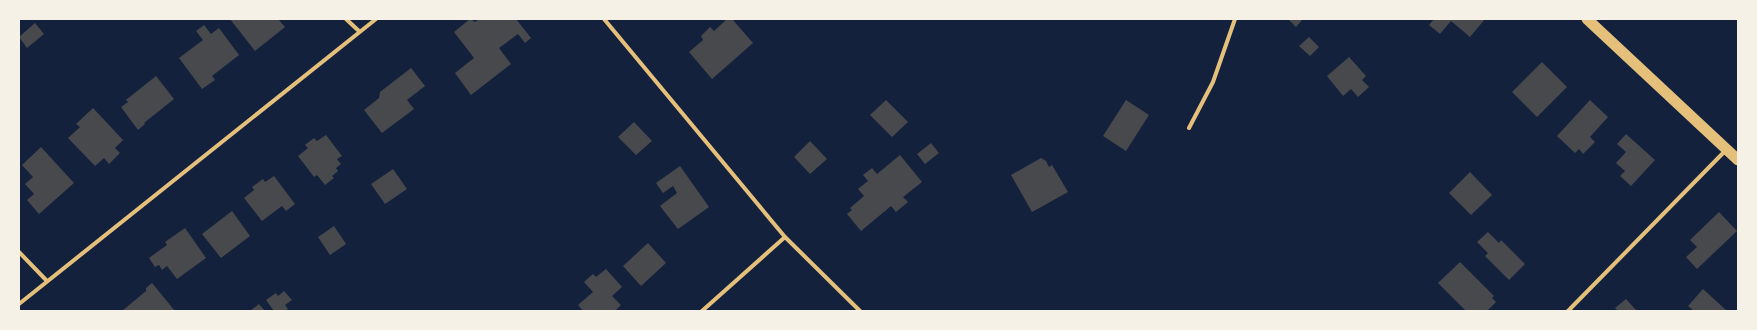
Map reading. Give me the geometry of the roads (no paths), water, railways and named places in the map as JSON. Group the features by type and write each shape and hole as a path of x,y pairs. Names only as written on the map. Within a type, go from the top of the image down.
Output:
{"highway":[{"path":"1587,19 1738,160"}],"street":[{"path":"346,19 360,32"},
{"path":"19,304 376,19"},
{"path":"604,19 785,237 860,311"},
{"path":"1189,128 1213,82 1235,19"},
{"path":"1568,311 1726,150"},
{"path":"702,311 785,237"},
{"path":"19,252 47,281"}]}
